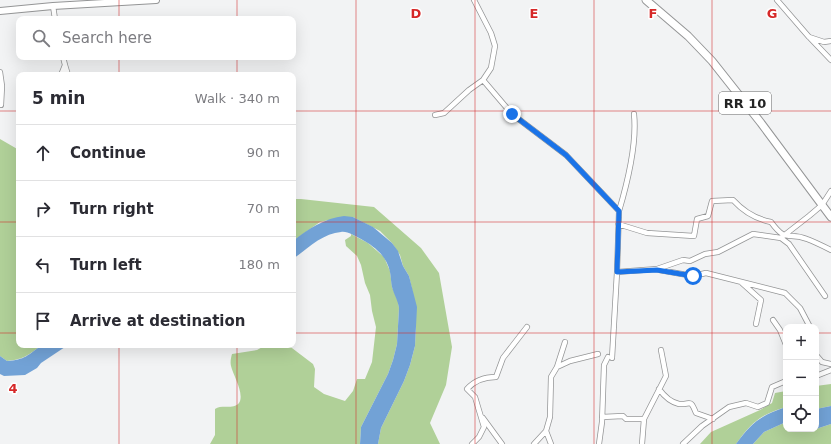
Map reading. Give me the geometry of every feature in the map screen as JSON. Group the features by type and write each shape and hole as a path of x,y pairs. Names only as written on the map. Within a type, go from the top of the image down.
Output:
{"main road":[{"name":"RR 10","path":"646,0 688,36 712,61 831,217"}],"street":[{"path":"0,11 53,6 156,0"},
{"path":"435,115 444,113 463,95 483,80 491,68 495,46 491,33 474,0"},
{"path":"777,0 831,60"},
{"path":"53,6 55,16"},
{"path":"809,37 824,42 831,41"},
{"path":"64,60 67,72"},
{"path":"62,72 65,65"},
{"path":"0,72 2,86 1,105"},
{"path":"483,80 512,114 566,155 619,211"},
{"path":"599,444 602,417 604,365 610,357 617,272 619,211 628,173 635,125 634,114"},
{"path":"782,237 822,205 831,191"},
{"path":"618,224 647,233 694,236 697,219 708,216 712,201 733,200 740,207 761,220 771,222 789,244 825,296"},
{"path":"657,270 683,260 690,261 705,254 718,252 753,234 806,238 831,250"},
{"path":"617,272 657,270 693,276 706,273 785,293 800,308 808,324"},
{"path":"742,282 761,300 756,324"},
{"path":"773,320 783,338"},
{"path":"472,444 479,437 484,427 475,397 466,390 471,384 477,381 487,377 496,377 503,358 527,327"},
{"path":"534,444 546,431 550,417 551,377 557,367 564,342"},
{"path":"642,444 644,419 666,376 661,350"},
{"path":"557,367 570,361 598,354"},
{"path":"819,358 822,362 831,364"},
{"path":"819,375 831,370"},
{"path":"683,444 702,426 729,407 746,403 758,407 767,403 772,386 783,382"},
{"path":"659,389 666,398 679,404 689,403 693,405 696,413 713,419"},
{"path":"481,415 502,444"},
{"path":"602,417 623,416 626,419 644,419"},
{"path":"546,431 551,444"}],"green space":[{"path":"0,139 16,148 16,348 38,348 22,358 13,360 7,361 0,356"},
{"path":"296,199 374,207 421,248 439,273 452,347 446,385 430,423 440,444 378,444 381,428 404,381 415,346 416,323 412,289 409,276 403,266 400,255 392,243 380,231 353,217 320,222 296,239"},
{"path":"351,234 368,243 384,257 390,271 392,287 398,301 399,308 397,344 393,360 388,374 361,427 360,444 210,444 215,435 215,409 237,405 241,395 232,370 232,354 257,350 261,348 292,348 313,364 315,369 314,387 324,394 345,401 353,391 357,379 365,379 372,362 376,327 370,295 365,283 361,265 357,256 346,246 345,240 351,236"},
{"path":"831,384 831,406 819,408 819,386"},
{"path":"783,392 783,408 769,413 757,420 736,444 700,444 711,432 772,403 775,393"},
{"path":"783,423 783,432 819,432 819,428 831,424 831,444 753,444 764,432"}],"water":[{"path":"337,217 353,217 373,227 392,243 398,251 403,266 409,276 417,307 415,346 410,365 404,381 381,428 378,444 360,444 361,427 388,374 397,344 399,308 386,261 383,256 371,245 349,233 344,232 334,233 322,238 296,257 296,239 317,225"},
{"path":"38,348 64,348 25,375 4,376 0,374 0,356 7,361 26,356"},
{"path":"831,406 831,424 819,428 819,408"},
{"path":"783,408 783,423 764,432 753,444 736,444 752,425 770,413"}],"route":[{"path":"512,114 566,155 619,211 617,272 657,270 693,276"}]}
